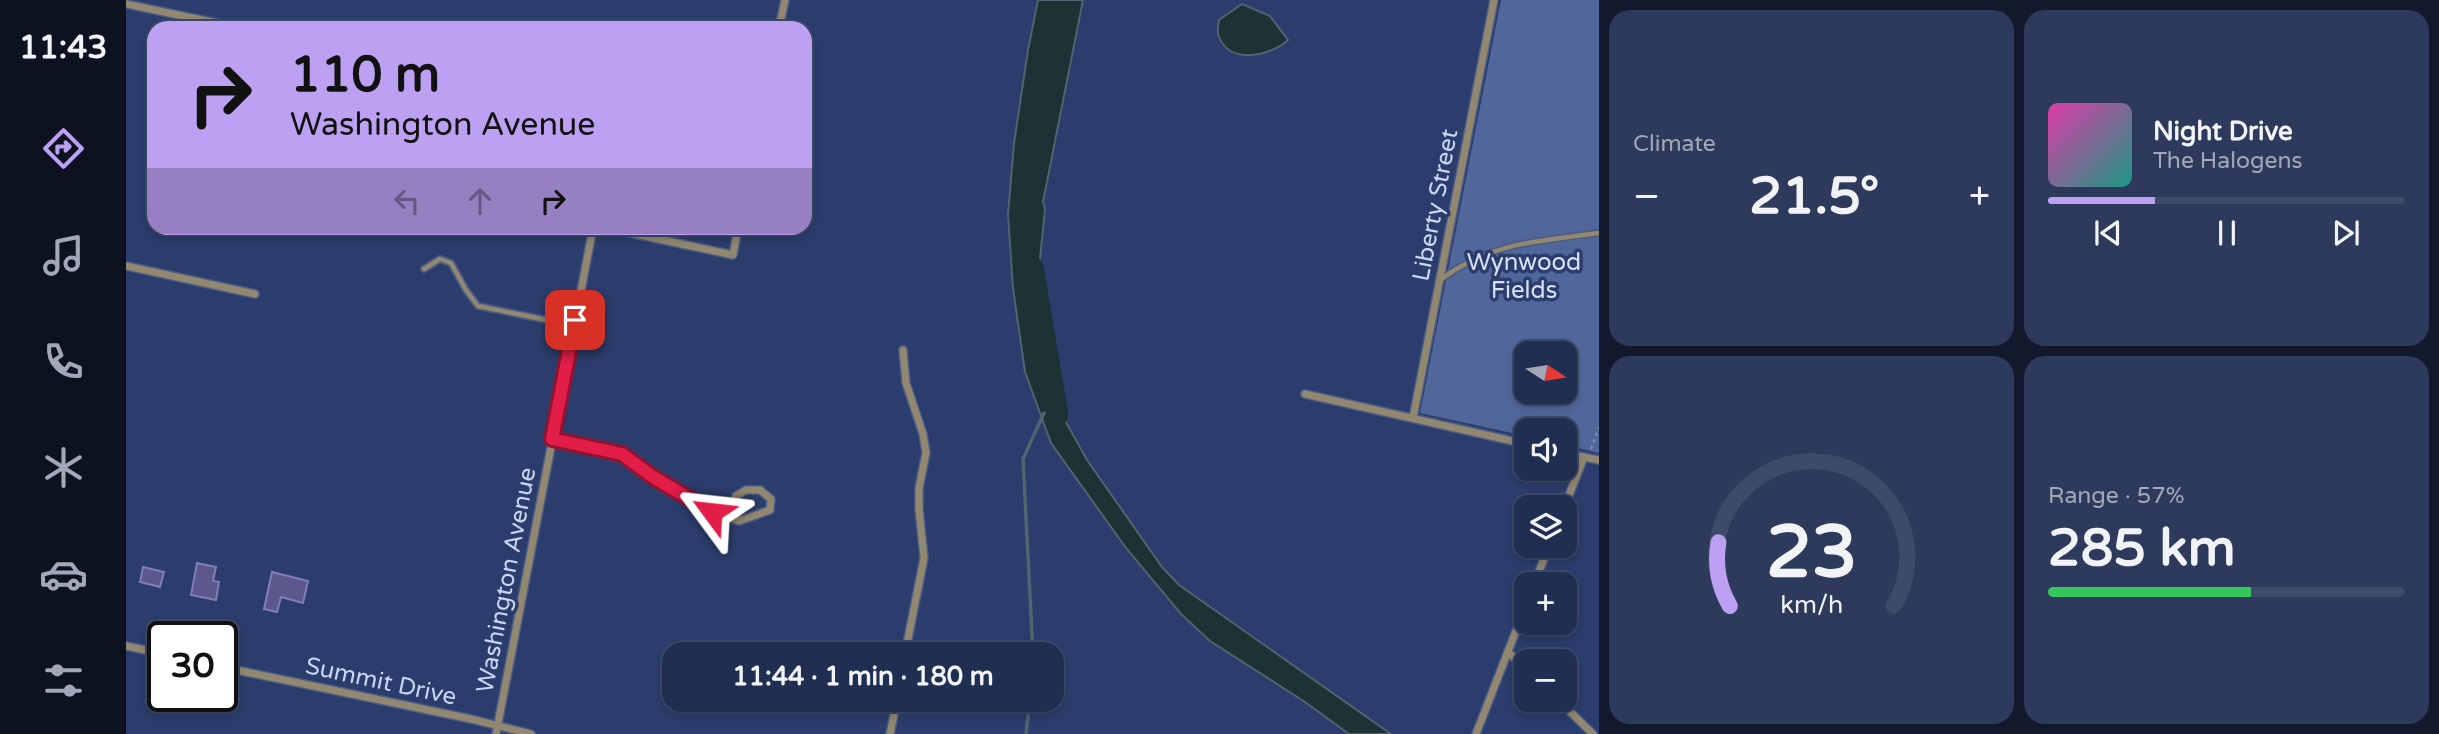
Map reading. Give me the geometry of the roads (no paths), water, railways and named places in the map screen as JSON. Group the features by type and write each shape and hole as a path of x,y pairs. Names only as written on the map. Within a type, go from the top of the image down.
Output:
{"street":[{"path":"780,21 785,0"},
{"name":"Liberty Street","path":"1413,418 1494,0"},
{"path":"126,4 207,21"},
{"name":"Washington Avenue","path":"497,730 592,235"},
{"path":"640,235 733,255 737,235"},
{"path":"126,266 255,294"},
{"path":"903,350 906,383 923,434 926,453 919,488 924,558 907,642"},
{"path":"1305,394 1514,441"},
{"path":"552,439 622,454 689,499 712,512 739,522 770,510 771,499 760,490 746,490 736,496 733,504 739,522"},
{"path":"1577,456 1599,460"},
{"path":"1569,495 1584,457"},
{"path":"1476,734 1515,635"},
{"path":"126,646 147,651"},
{"path":"1508,652 1514,658"},
{"name":"Summit Drive","path":"238,671 497,730 531,734"},
{"path":"890,734 895,712"},
{"path":"1571,712 1594,734"}],"lane":[{"path":"1440,280 1474,258 1493,251 1523,243 1599,233"},
{"path":"424,269 440,259 451,262 478,306 552,321 575,320"},
{"path":"552,321 573,333"}],"waterway":[{"path":"1033,267 1058,415"},
{"path":"1032,642 1023,459 1044,413"},
{"path":"1026,734 1029,712"}],"park label":[{"name":"Wynwood Fields","path":"1524,276"}]}
